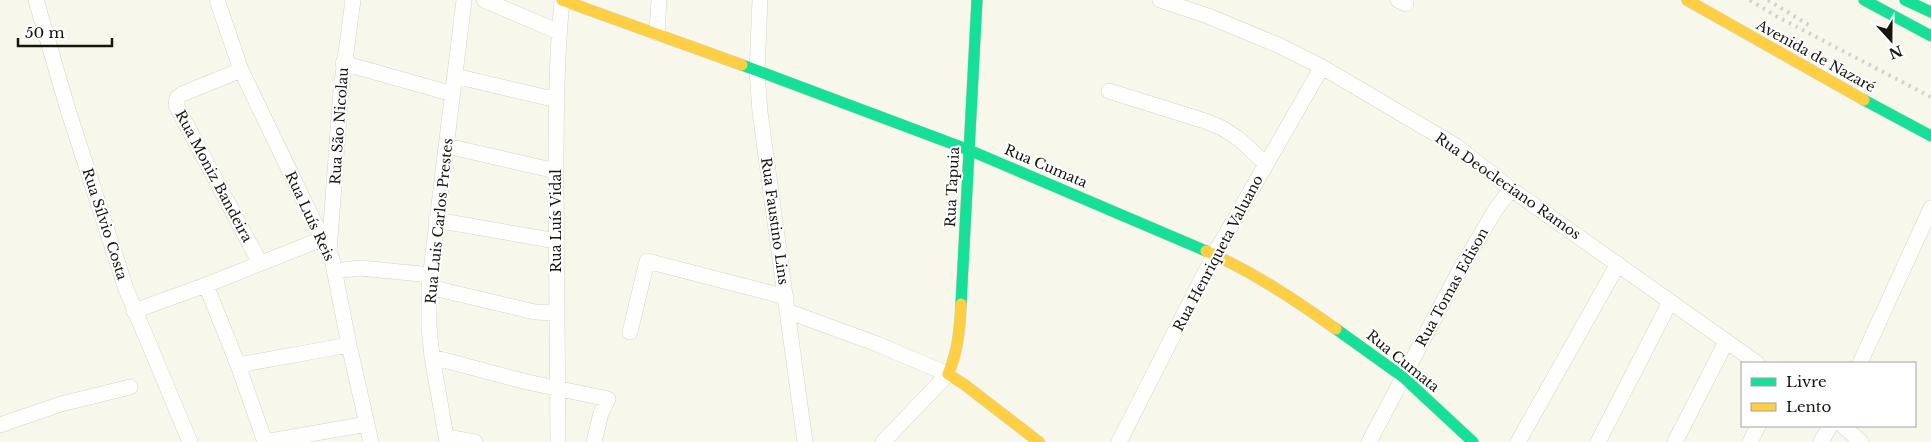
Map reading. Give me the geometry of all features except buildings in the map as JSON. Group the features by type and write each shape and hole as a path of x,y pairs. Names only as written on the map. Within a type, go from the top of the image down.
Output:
{"street":[{"name":"Rua Sílvio Costa","path":"36,0 68,110 134,312 165,379 190,442"},
{"name":"Rua Luís Reis","path":"217,0 241,70 326,246 336,271 349,345 371,442"},
{"name":"Rua São Nicolau","path":"326,246 343,63 353,0"},
{"name":"Rua Luis Carlos Prestes","path":"446,439 432,357 429,327 430,281 464,0"},
{"path":"484,0 559,32"},
{"name":"Rua Luís Vidal","path":"558,442 556,100 562,0"},
{"name":"Rua Cumata","path":"562,0 657,33 969,150 1214,255 1258,276 1292,297 1403,377 1473,442"},
{"path":"657,33 659,0"},
{"name":"Rua Faustino Lins","path":"760,0 757,71 760,112 805,442"},
{"name":"Rua Tapuia","path":"948,374 953,363 960,326 977,0"},
{"name":"Rua Deocleciano Ramos","path":"1160,0 1208,16 1322,67 1456,146 1511,189 1756,362"},
{"path":"1208,16 1209,0"},
{"name":"Avenida de Nazaré","path":"1687,0 1803,67 1931,136"},
{"path":"1864,0 1928,32"},
{"path":"1905,0 1931,12"},
{"path":"343,63 453,94"},
{"name":"Rua Henriqueta Valuano","path":"1119,442 1214,255 1322,67"},
{"name":"Rua Moniz Bandeira","path":"241,70 182,94 177,98 176,105 260,263"},
{"path":"455,76 556,100"},
{"path":"1109,91 1222,128 1239,139 1266,164"},
{"path":"447,146 556,171"},
{"name":"Rua Tomas Edison","path":"1369,442 1462,266 1496,209 1511,189"},
{"path":"1860,362 1931,208"},
{"path":"436,220 556,241"},
{"path":"134,312 260,263 326,246"},
{"path":"630,332 647,261 786,304 948,374 1039,442"},
{"path":"1518,442 1618,264"},
{"path":"336,271 360,268 430,281 535,312 556,313"},
{"path":"206,285 238,365 265,442 367,424"},
{"path":"1598,442 1670,302"},
{"path":"1675,442 1726,342"},
{"path":"238,365 349,345"},
{"path":"432,357 502,376 608,399 601,413 594,442"},
{"path":"883,442 948,374"},
{"path":"0,425 61,404 130,387"},
{"path":"1750,442 1758,427"},
{"path":"1821,442 1829,427"},
{"path":"1844,427 1861,442"},
{"path":"446,439 474,442"}],"railway":[{"path":"1750,0 1776,16 1931,97"},
{"path":"1768,0 1812,27"}],"traffic: fast":[{"path":"961,304 977,0"},
{"path":"1864,0 1931,36"},
{"path":"1905,0 1931,12"},
{"path":"742,65 969,150 1206,251"},
{"path":"1864,100 1931,136"},
{"path":"1336,329 1403,377 1473,442"}],"traffic: slow":[{"path":"562,0 742,65"},
{"path":"1687,0 1864,100"},
{"path":"1206,251 1273,287 1336,329"},
{"path":"961,304 956,348 948,374 1039,442"}]}
